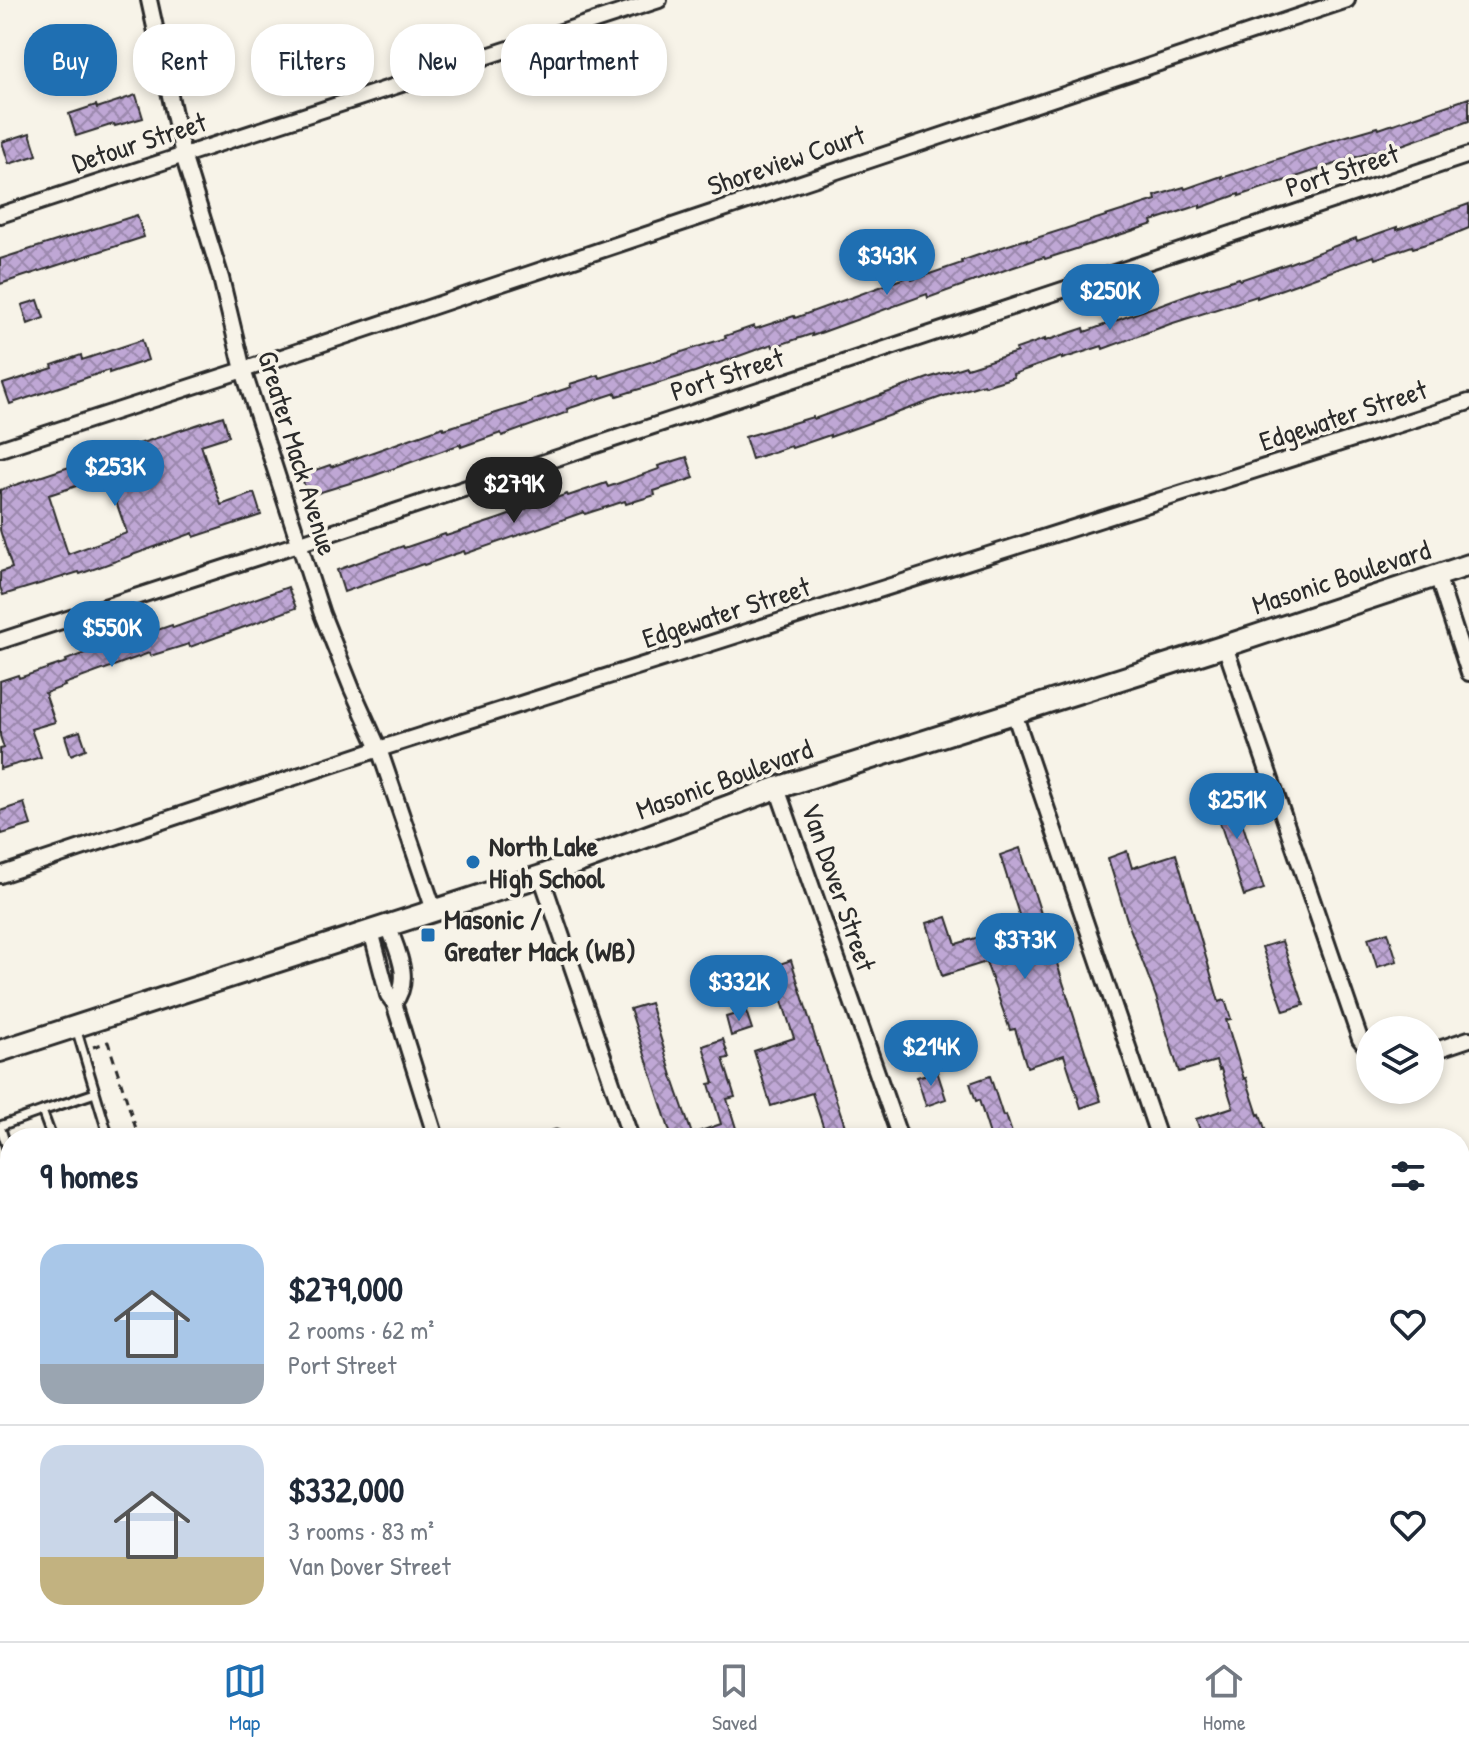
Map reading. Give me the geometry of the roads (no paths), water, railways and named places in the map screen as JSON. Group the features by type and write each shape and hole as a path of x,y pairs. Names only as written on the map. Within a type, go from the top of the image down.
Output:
{"street":[{"name":"Greater Mack Avenue","path":"149,0 183,155 221,278 243,370 322,614 379,749 434,910"},
{"name":"Detour Street","path":"0,215 659,0"},
{"name":"Shoreview Court","path":"0,449 1347,0"},
{"name":"Port Street","path":"0,641 1469,155"},
{"name":"Edgewater Street","path":"0,875 379,749 1469,402"},
{"name":"Masonic Boulevard","path":"0,1051 541,876 777,788 1469,565"},
{"path":"1437,575 1469,673"},
{"path":"1225,646 1356,1027"},
{"path":"1014,713 1156,1128"},
{"name":"Van Dover Street","path":"777,788 896,1128"},
{"path":"541,876 628,1128"},
{"path":"380,928 388,995 394,1003 433,1128"},
{"path":"380,928 405,976 401,995 394,1003"},
{"path":"1444,1047 1469,1039"}],"lane":[{"path":"75,1026 106,1128"},
{"path":"0,1126 95,1093"},
{"path":"42,1111 48,1128"}],"place":[{"name":"North Lake High School","path":"473,862"},
{"name":"Masonic / Greater Mack (WB)","path":"428,935"}]}
